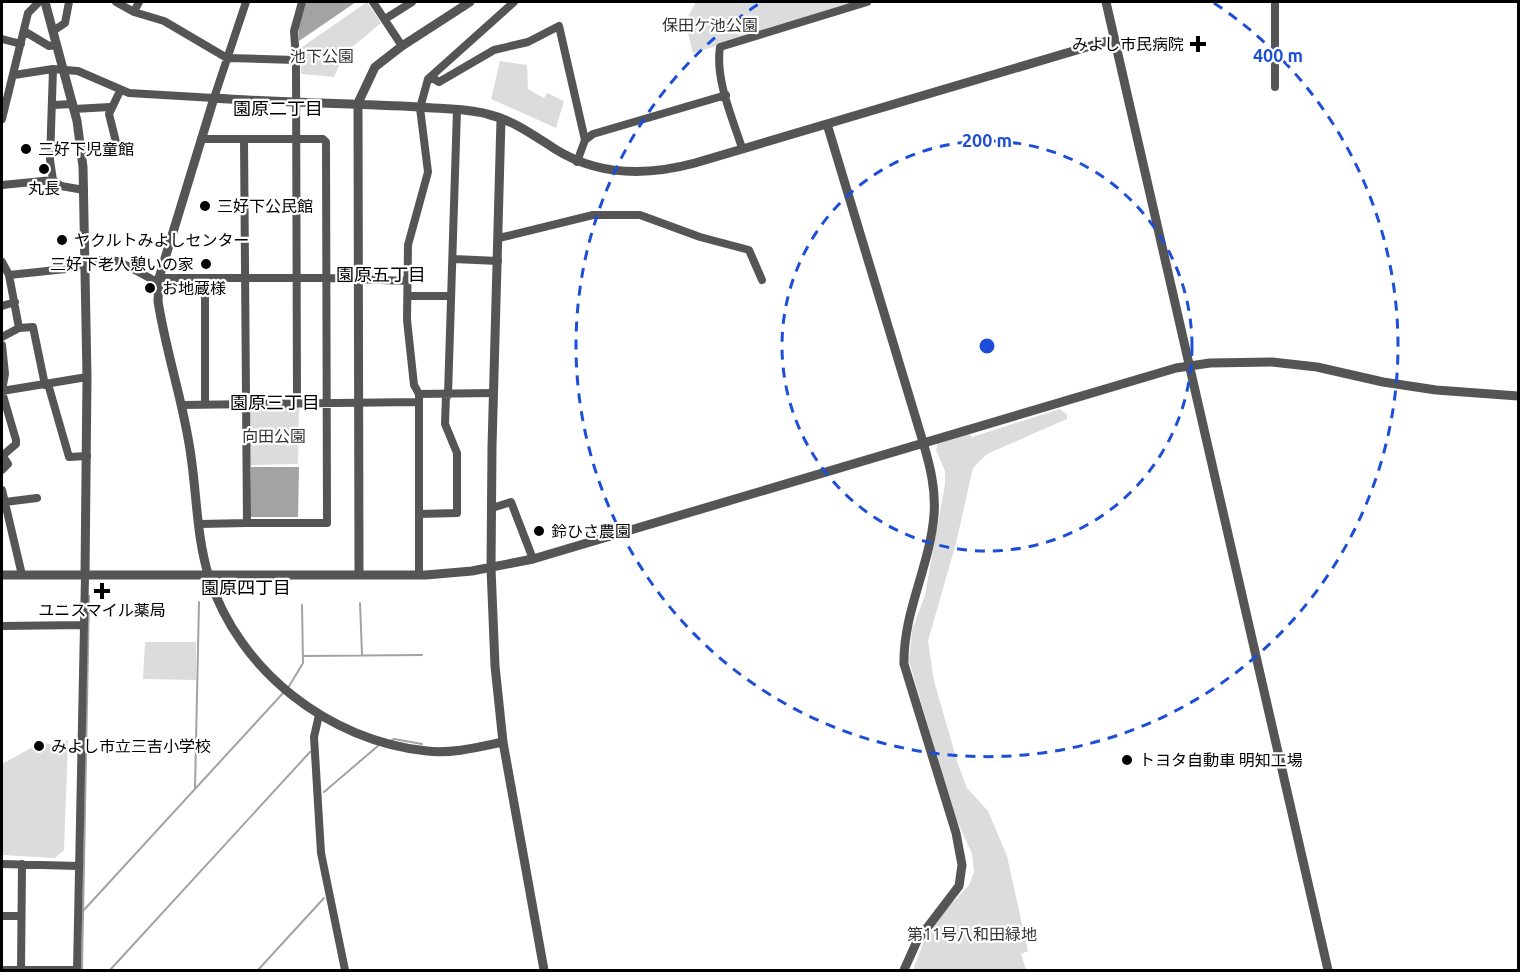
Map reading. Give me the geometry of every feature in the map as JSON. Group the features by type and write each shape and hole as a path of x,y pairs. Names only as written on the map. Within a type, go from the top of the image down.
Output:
{"street":[{"path":"2,119 4,100 14,75 30,8 39,2"},
{"path":"45,2 56,45 58,70 53,105 50,160 53,180"},
{"path":"53,31 65,23 69,2"},
{"path":"116,2 134,12 164,21 227,58 296,60"},
{"path":"134,12 139,2"},
{"path":"246,2 201,139 159,280 161,321 182,405 196,482 208,575 220,606 249,654 319,716 388,745 429,751 464,750 503,742"},
{"path":"297,403 294,31 302,2"},
{"path":"373,2 402,46"},
{"path":"384,19 412,2"},
{"path":"359,575 358,103 375,67 402,46 470,2"},
{"path":"742,148 718,59 720,47 867,2"},
{"path":"1106,2 1328,970"},
{"path":"1275,2 1275,87"},
{"path":"419,575 419,398 414,385 407,320 408,245 428,172 420,108 431,76 457,56 509,3"},
{"path":"431,76 439,82 494,50 528,42 559,26 585,140 578,162"},
{"path":"24,31 49,46 56,45"},
{"path":"2,39 21,44"},
{"path":"14,75 58,70 87,73 120,91 136,94 296,104 358,103 488,114 521,126 578,162 619,172 658,172 1114,39"},
{"path":"2,970 76,970 87,456 83,262 84,190 81,143 73,106 58,70"},
{"path":"116,142 110,126 110,107 120,91"},
{"path":"585,140 593,134 726,95"},
{"path":"53,105 110,107"},
{"path":"419,514 457,513 457,453 445,424 454,260 458,110"},
{"path":"501,119 493,393 491,568 495,666 503,742 544,970"},
{"path":"827,124 933,482 934,517 904,641 904,664 956,833 962,865 959,886 917,941 904,970"},
{"path":"200,524 327,523 326,142 323,139 201,139"},
{"path":"244,140 247,523"},
{"path":"2,185 53,180 61,186 84,190"},
{"path":"499,238 593,215 640,215 681,231 749,250 762,280"},
{"path":"454,260 498,261"},
{"path":"9,276 66,269 83,262 118,261 159,280 326,278 408,281"},
{"path":"2,262 9,276 20,328"},
{"path":"205,280 205,403"},
{"path":"408,296 451,296"},
{"path":"2,306 15,302"},
{"path":"2,337 20,328 33,327 46,384 69,458 87,456"},
{"path":"2,345 5,374 2,391 16,440 14,446 2,456 8,464 2,470"},
{"path":"2,575 419,575 491,568 533,559 923,442 1189,366 1286,363 1436,390 1518,396"},
{"path":"2,391 87,377"},
{"path":"182,405 358,403 493,393"},
{"path":"2,490 22,575"},
{"path":"5,502 37,498"},
{"path":"492,508 511,502 533,559"},
{"path":"2,626 83,626"},
{"path":"319,716 314,737 321,853 345,970"},
{"path":"2,864 79,866"},
{"path":"21,970 22,864"},
{"path":"2,916 20,916"}],"green space":[{"name":"池下公園","path":"367,2 381,23 345,53 334,77 301,74 302,47"},
{"name":"保田ケ池公園","path":"696,2 860,2 693,53 685,22"},
{"path":"500,61 527,65 528,89 544,98 547,93 564,101 556,128 491,99"},
{"name":"向田公園","path":"250,407 299,407 298,464 250,465"},
{"name":"第11号八和田緑地","path":"1060,409 1067,415 1067,419 987,454 973,468 956,543 928,641 934,681 958,764 967,788 988,811 1007,856 1028,951 1021,954 1026,970 913,970 926,936 934,923 969,885 974,872 972,854 954,814 909,661 912,630 925,595 945,484 945,471 936,450 938,442 970,434 972,437"},
{"path":"145,642 196,642 196,680 143,679"},
{"path":"68,740 64,850 55,858 2,855 2,764 42,742 55,746"}],"shaded area":[{"path":"305,2 356,2 299,41 298,22"},
{"path":"251,467 299,467 298,517 250,517"}],"waterway":[{"path":"82,970 89,596"},
{"path":"195,788 199,602"},
{"path":"360,603 362,654"},
{"path":"288,688 303,663 302,605"},
{"path":"303,656 422,655"},
{"path":"83,911 284,692"},
{"path":"390,741 394,739 422,744"},
{"path":"324,792 379,745"},
{"path":"110,970 310,752"},
{"path":"258,970 324,898"}],"place":[{"name":"みよし市民病院","path":"1198,44"},
{"name":"三好下児童館","path":"26,149"},
{"name":"丸長","path":"44,169"},
{"name":"三好下公民館","path":"205,206"},
{"name":"ヤクルトみよしセンター","path":"62,240"},
{"name":"三好下老人憩いの家","path":"206,264"},
{"name":"お地蔵様","path":"150,288"},
{"name":"鈴ひさ農園","path":"539,531"},
{"name":"ユニスマイル薬局","path":"102,591"},
{"name":"みよし市立三吉小学校","path":"39,746"},
{"name":"トヨタ自動車 明知工場","path":"1127,760"}],"district":[{"name":"園原二丁目","path":"278,109"},
{"name":"園原五丁目","path":"381,275"},
{"name":"園原三丁目","path":"275,403"},
{"name":"園原四丁目","path":"246,588"}]}
